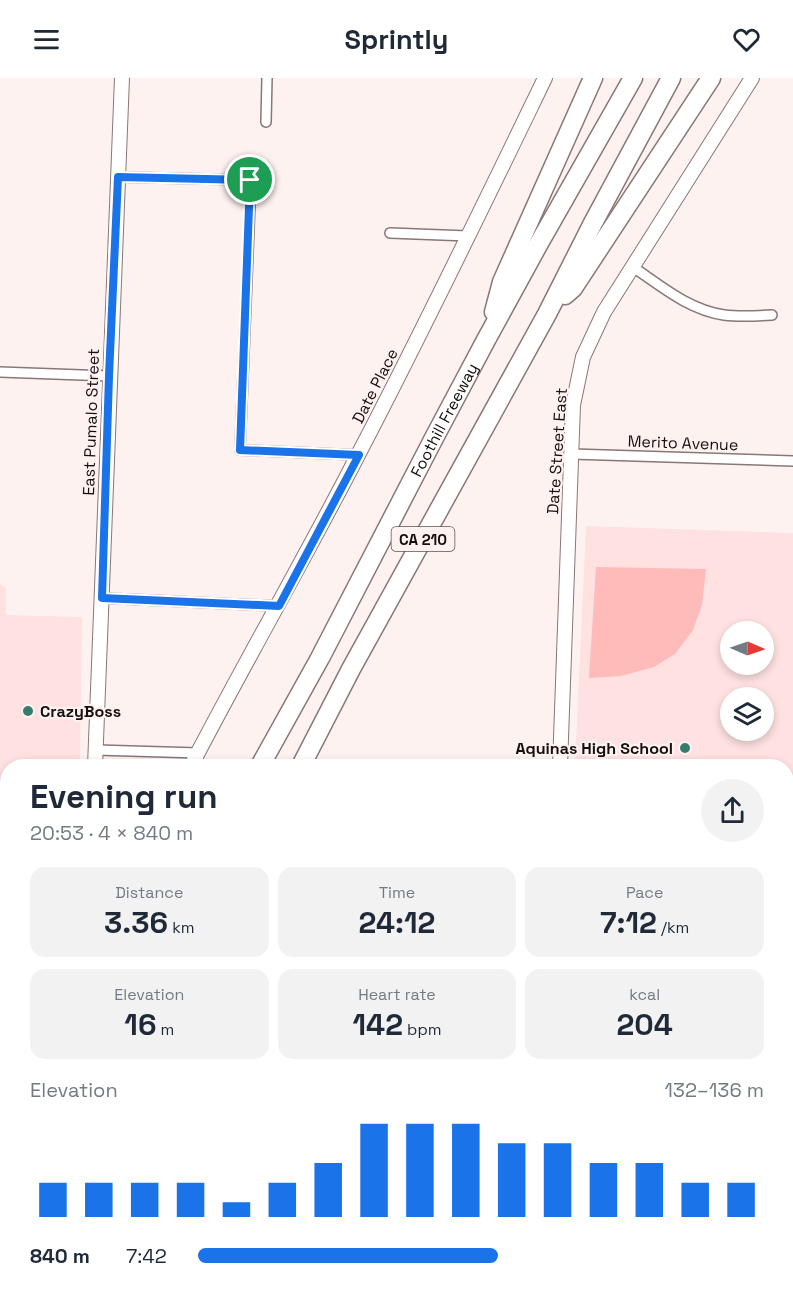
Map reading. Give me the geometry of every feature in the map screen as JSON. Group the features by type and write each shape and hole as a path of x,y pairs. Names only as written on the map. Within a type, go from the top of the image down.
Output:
{"highway":[{"path":"486,340 501,282 593,78"},
{"name":"Foothill Freeway","path":"264,759 320,658 486,340 633,78"},
{"name":"CA 210","path":"305,759 351,669 547,314 671,78"},
{"path":"547,314 573,288 711,78"}],"street":[{"name":"East Pumalo Street","path":"95,759 122,78"},
{"path":"266,122 267,78"},
{"name":"Date Place","path":"195,759 359,455 545,78"},
{"name":"Date Street East","path":"560,759 573,405 583,357 603,312 752,78"},
{"path":"118,177 250,180 240,450 359,455"},
{"path":"390,233 468,237"},
{"path":"633,267 684,302 700,309 742,317 772,315"},
{"path":"0,372 109,376"},
{"name":"Merito Avenue","path":"572,454 793,461"},
{"path":"102,598 279,606"},
{"path":"96,750 198,753"}],"shaded area":[{"name":"Aquinas High School","path":"586,526 793,533 793,759 575,759"},
{"path":"596,567 706,569 702,605 693,630 675,654 654,667 621,676 589,678"},
{"name":"CrazyBoss","path":"0,584 6,588 6,615 82,617 80,759 0,759"}],"place":[{"name":"CrazyBoss","path":"28,711"},
{"name":"Aquinas High School","path":"685,748"}],"route":[{"path":"118,177 250,180 240,450 359,455 279,606 102,598 118,177"}]}
